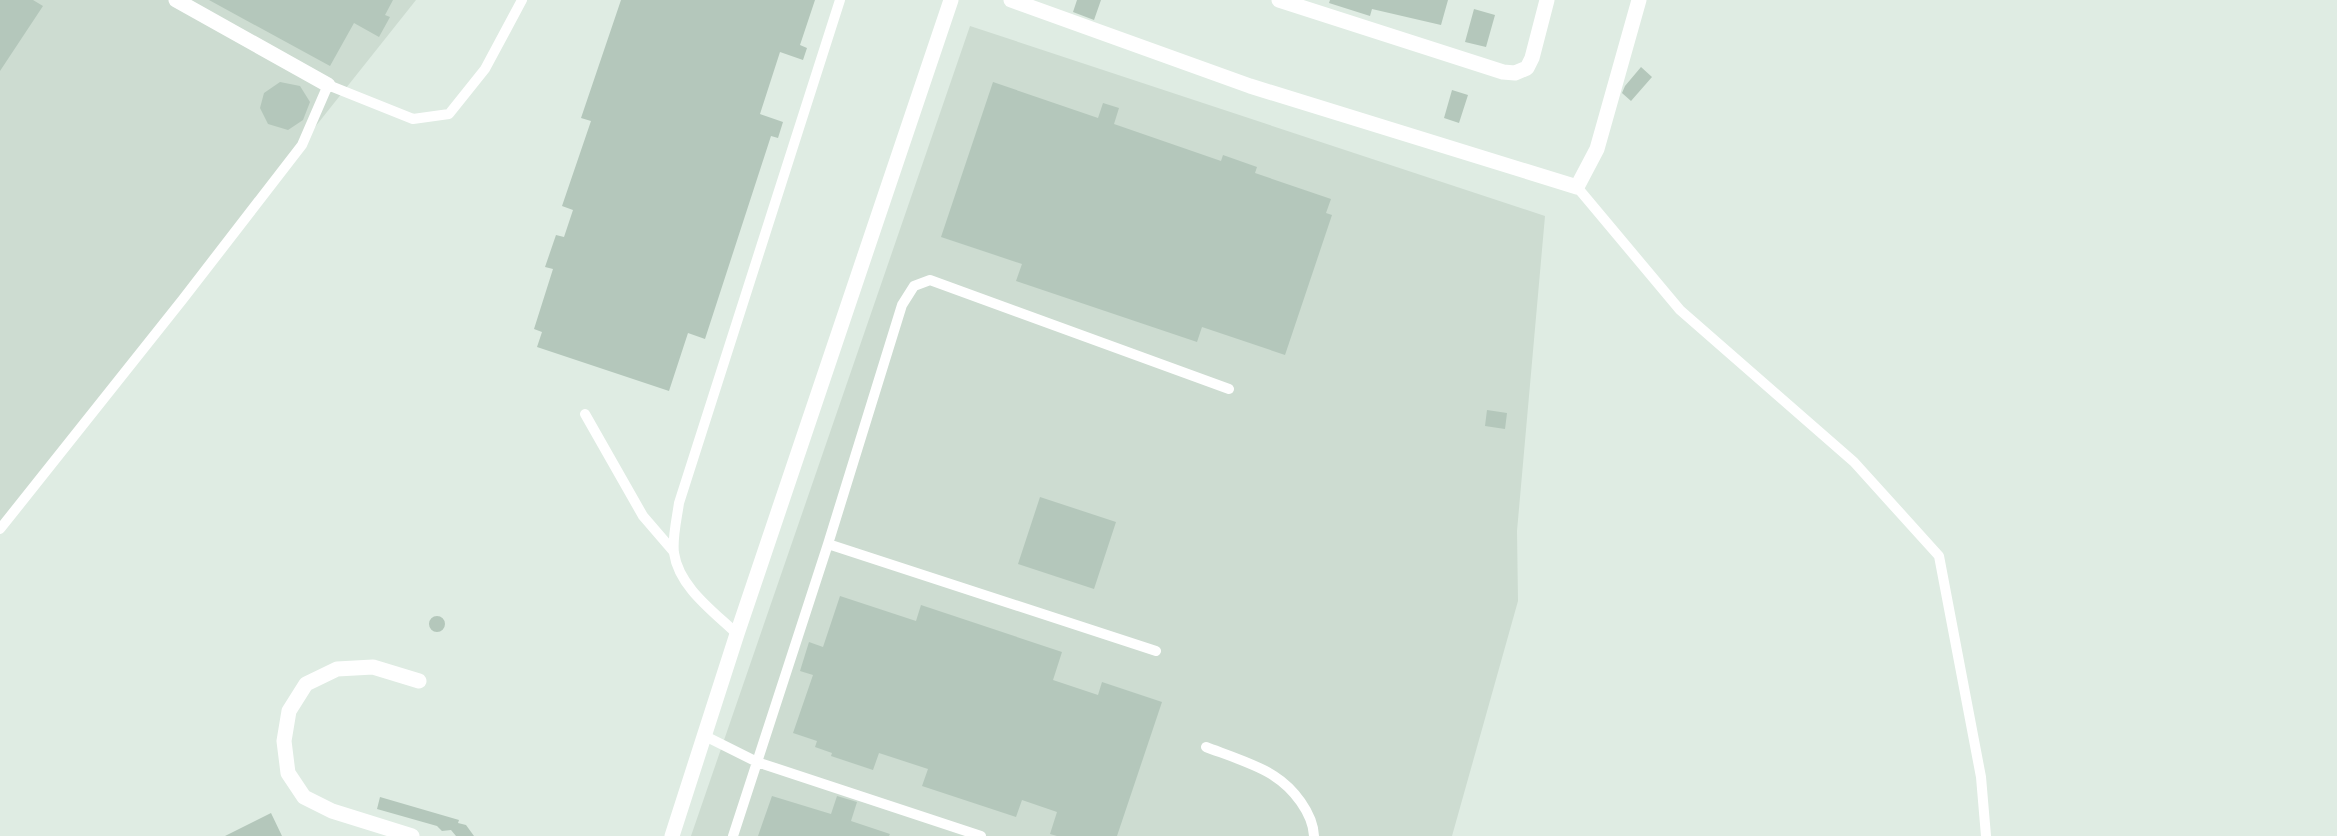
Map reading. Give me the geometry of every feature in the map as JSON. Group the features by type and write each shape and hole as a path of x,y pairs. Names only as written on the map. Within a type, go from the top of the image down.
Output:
{"street":[{"path":"176,0 328,85"},
{"path":"672,836 737,634 951,0"},
{"path":"1011,0 1053,7 1250,86 1577,187 1597,150 1639,0"},
{"path":"1279,0 1503,72 1515,73 1527,68 1532,58 1547,0"},
{"path":"412,836 332,811 304,797 288,773 284,741 289,711 306,684 337,669 373,667 419,681"}],"lane":[{"path":"0,528 183,300 302,145 328,85 413,119 449,114 485,69 522,0"},
{"path":"737,634 681,576 674,552 679,502 840,0"},
{"path":"1577,187 1680,310 1854,462 1939,556 1981,777 1986,836"},
{"path":"733,836 828,544 902,304 914,286 930,280 1229,389"},
{"path":"585,414 643,516 674,552"},
{"path":"828,544 1156,652"},
{"path":"705,736 757,762 982,836"},
{"path":"1206,747 1274,775 1299,798 1314,828 1314,836"}],"shaded area":[{"path":"0,0 416,0 0,523"},
{"path":"970,26 1545,216 1517,531 1518,601 1452,836 691,836"}],"building":[{"path":"0,0 33,0 43,6 0,71"},
{"path":"209,0 393,0 385,15 390,17 379,37 354,23 330,66"},
{"path":"621,0 815,0 800,45 807,48 803,60 780,52 760,114 783,122 778,138 771,136 705,339 688,333 669,391 537,347 542,332 534,329 553,269 545,267 556,235 564,237 573,210 562,206 591,121 581,118"},
{"path":"1077,0 1101,0 1094,20 1073,12"},
{"path":"1330,0 1448,0 1441,25 1372,9 1370,16 1329,3"},
{"path":"1474,9 1495,15 1486,47 1465,42"},
{"path":"1641,67 1652,77 1631,101 1622,93 1625,86"},
{"path":"280,82 300,86 310,102 303,120 288,130 268,124 260,108 264,93"},
{"path":"993,82 1098,118 1103,103 1119,108 1114,124 1221,161 1223,155 1257,167 1255,173 1331,199 1326,213 1332,215 1285,355 1202,327 1197,342 1016,281 1022,264 941,237"},
{"path":"1452,90 1468,95 1459,123 1444,118"},
{"path":"1487,410 1507,413 1505,429 1485,426"},
{"path":"1040,497 1116,522 1094,589 1018,564"},
{"path":"840,596 916,621 921,605 1062,652 1053,680 1098,695 1102,682 1162,702 1117,836 1057,836 1050,834 1057,812 1022,800 1016,817 922,786 928,769 879,753 873,770 831,756 832,753 815,747 817,741 793,733 813,675 800,671 809,642 823,647"},
{"path":"434,616 440,616 445,621 443,630 434,632 429,627 429,621"},
{"path":"772,796 831,814 837,796 857,802 851,821 890,834 889,836 758,836"},
{"path":"380,797 459,820 458,823 466,825 474,836 456,836 451,830 442,831 437,826 377,809"},
{"path":"271,813 282,836 225,836"}]}
